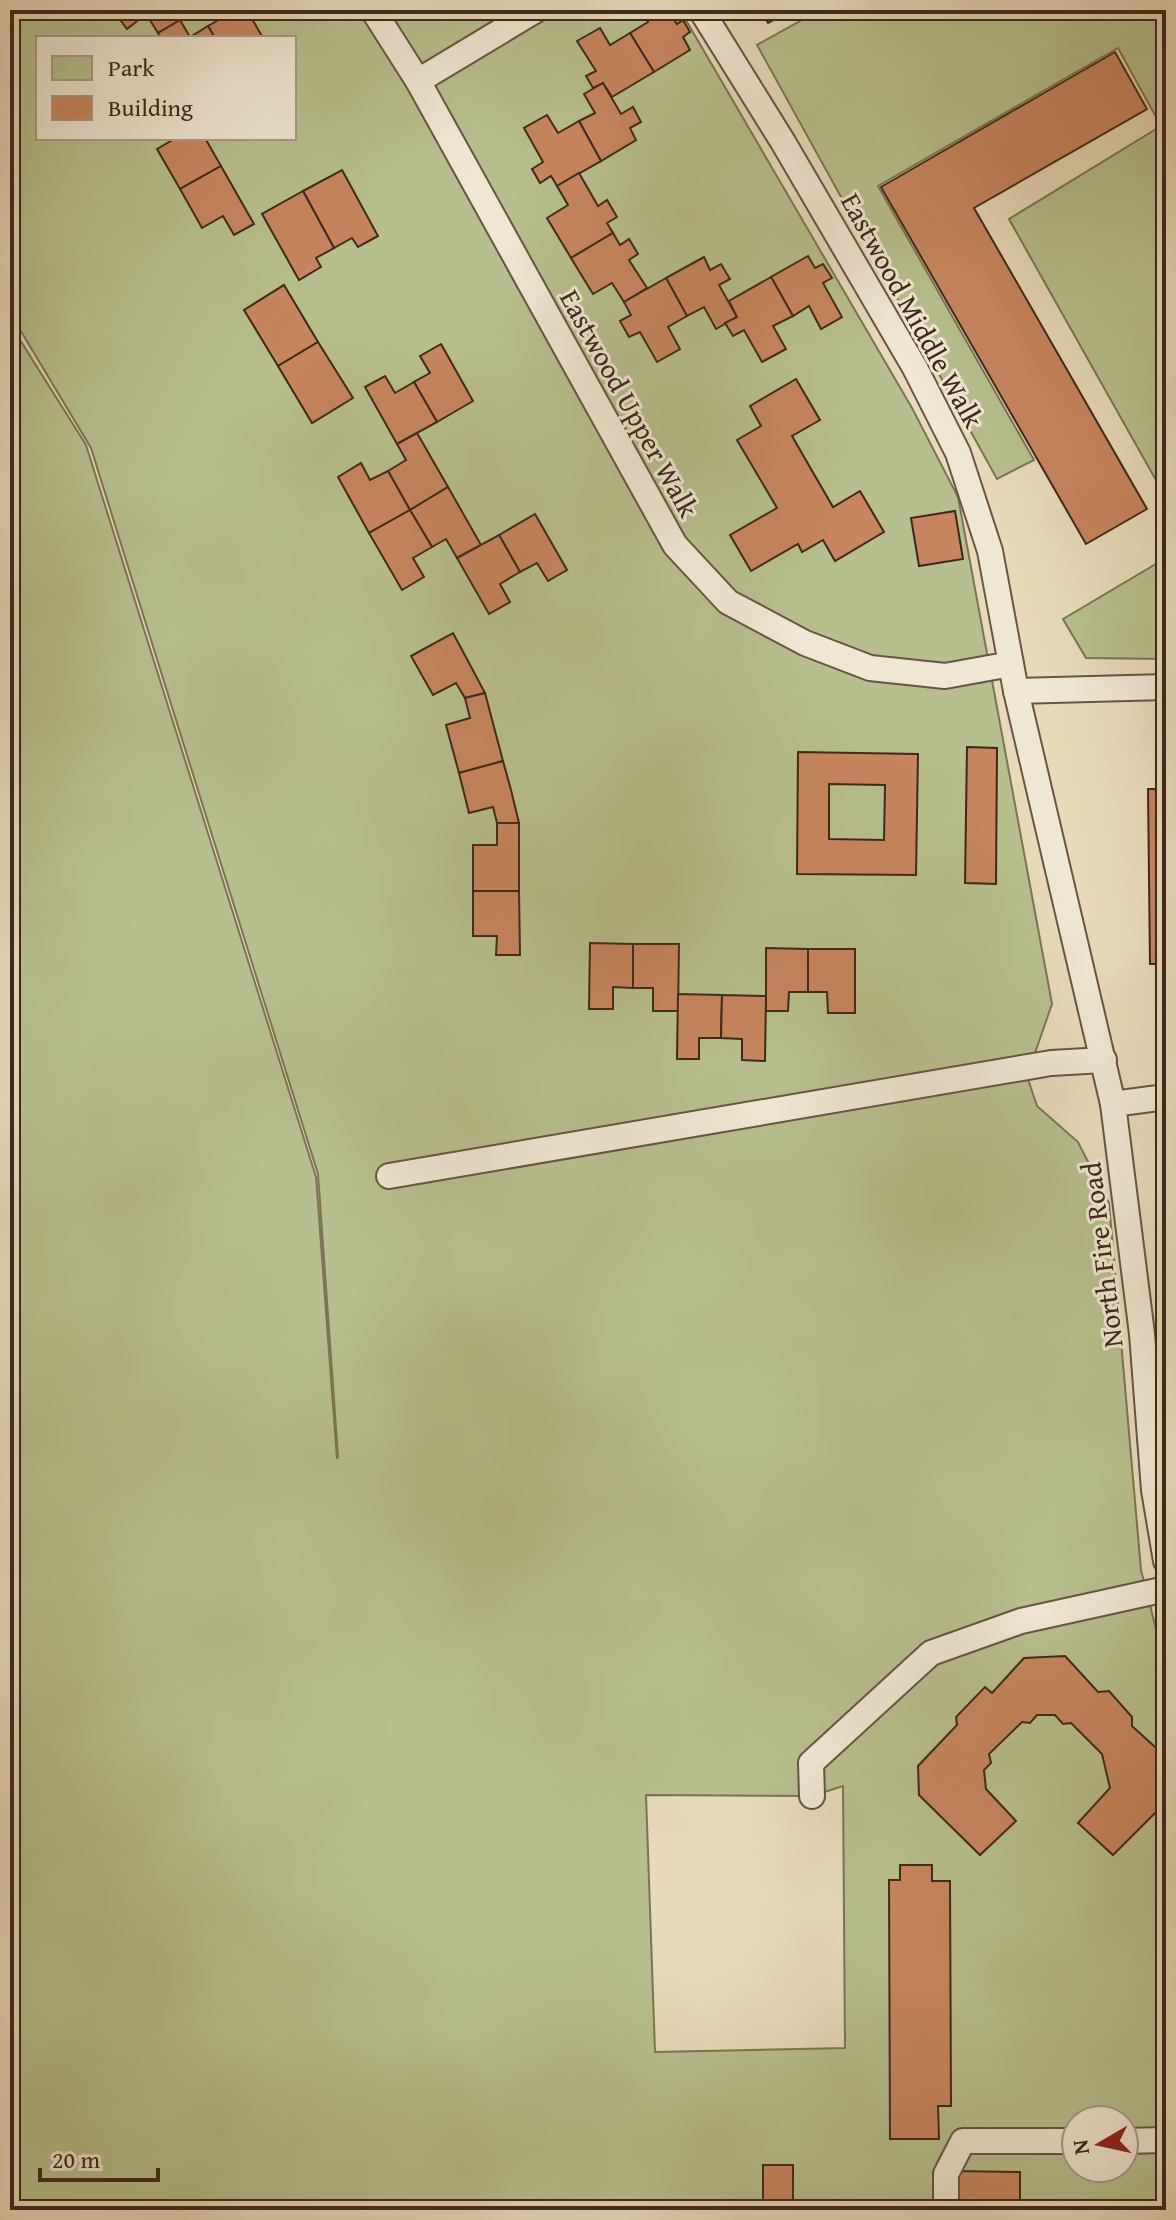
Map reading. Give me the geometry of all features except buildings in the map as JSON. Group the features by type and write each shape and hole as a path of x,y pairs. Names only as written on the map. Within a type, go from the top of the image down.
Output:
{"lane":[{"name":"Eastwood Upper Walk","path":"373,10 418,81 675,545 728,602 805,643 870,668 945,676 1011,664"},
{"path":"418,81 536,10"},
{"name":"Eastwood Middle Walk","path":"701,10 783,142 915,368 958,453 997,544 1011,664"},
{"name":"North Fire Road","path":"1011,664 1113,1104 1142,1334 1154,1490 1166,1561"},
{"path":"1016,691 1166,687"},
{"path":"389,1176 1051,1063 1104,1060"},
{"path":"1113,1104 1166,1097"},
{"path":"812,1796 811,1763 931,1653 1021,1621 1166,1589"},
{"path":"1140,2141 1166,2140"},
{"path":"946,2210 946,2174 963,2141 1060,2141"}],"green space":[{"path":"10,10 680,10 912,408 958,497 1052,1004 1027,1076 1037,1106 1078,1142 1109,1203 1141,1570 1166,1668 1166,2210 10,2210 10,324 86,445 316,1177 337,1459 318,1174 91,448 10,313","holes":["843,1786 845,2048 655,2052 646,1795 812,1796"]},
{"path":"820,10 1159,10 1166,22 1166,498 1009,219 1161,126 1118,48 878,186 1034,460 997,479 757,45"},
{"path":"1166,558 1166,659 1086,658 1063,619"}]}
